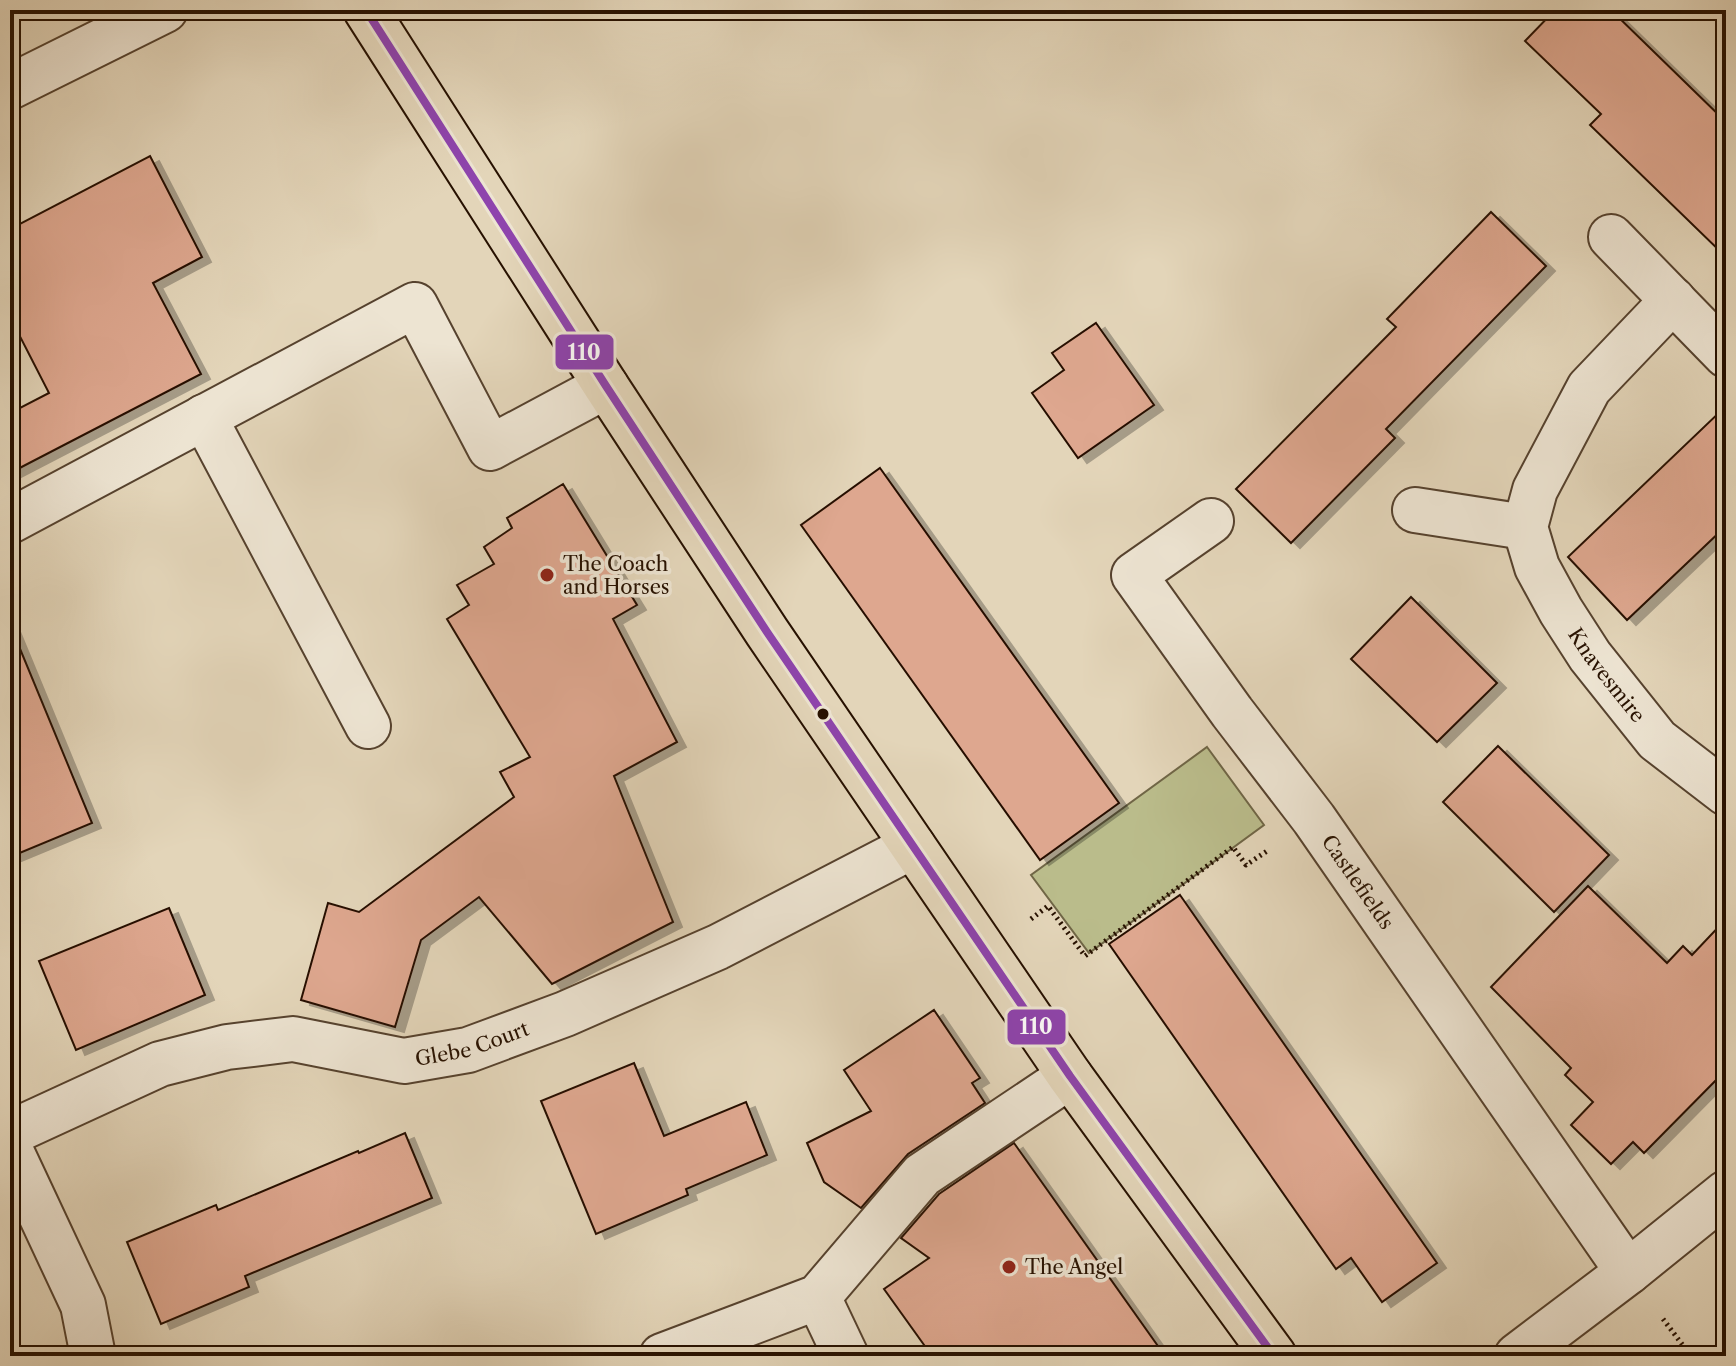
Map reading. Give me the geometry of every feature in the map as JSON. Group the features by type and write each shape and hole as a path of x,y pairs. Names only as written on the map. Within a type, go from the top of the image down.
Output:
{"main road":[{"path":"366,10 767,632 1070,1076 1274,1356"}],"street":[{"path":"10,87 165,10"},
{"path":"1611,237 1726,355"},
{"path":"1415,510 1525,527 1535,490 1589,388 1673,300"},
{"path":"10,521 415,305 490,448 606,386"},
{"path":"204,417 368,726"},
{"name":"Castlefields","path":"1211,521 1134,575 1232,712 1314,819 1628,1272"},
{"name":"Knavesmire","path":"1525,527 1537,567 1590,656 1657,740 1726,793"},
{"name":"Glebe Court","path":"10,1133 160,1064 227,1047 293,1039 404,1061 468,1050 565,1014 718,947 913,846"},
{"path":"662,1356 818,1297 922,1175 1070,1076"},
{"path":"10,1149 83,1305 93,1356"},
{"path":"1517,1356 1726,1193"},
{"path":"818,1297 846,1356"}],"path":[{"path":"986,954 1048,906 1085,956 1233,847 1246,865 1314,819"}],"green space":[{"path":"1207,747 1264,825 1089,953 1031,875"}],"building":[{"path":"1555,10 1611,10 1726,122 1726,257 1590,125 1601,114 1525,41"},
{"path":"150,156 202,257 153,283 201,374 10,473 10,413 49,393 10,317 10,229"},
{"path":"1491,212 1546,266 1386,429 1395,438 1291,543 1236,489 1396,327 1387,319"},
{"path":"1096,323 1154,405 1078,458 1032,393 1064,370 1052,353"},
{"path":"1726,406 1726,526 1627,620 1568,557"},
{"path":"880,468 1119,803 1040,860 801,525"},
{"path":"563,484 637,605 613,619 677,742 614,776 673,922 552,984 479,897 421,940 395,1027 301,1000 328,903 359,912 514,797 500,772 530,757 447,619 469,605 457,585 494,564 484,547 512,528 507,518"},
{"path":"1411,597 1497,683 1437,742 1351,659"},
{"path":"10,628 92,823 10,857"},
{"path":"1498,746 1609,855 1554,912 1443,802"},
{"path":"1588,886 1667,963 1683,946 1692,955 1726,919 1726,1070 1644,1153 1633,1142 1611,1164 1571,1125 1593,1102 1565,1075 1571,1068 1491,987"},
{"path":"1180,895 1437,1263 1382,1302 1351,1258 1336,1269 1109,944"},
{"path":"169,908 205,995 76,1050 39,961"},
{"path":"934,1010 980,1078 972,1083 985,1103 908,1154 861,1208 824,1182 807,1143 871,1111 844,1070"},
{"path":"634,1063 664,1136 746,1102 767,1155 686,1189 688,1195 596,1234 541,1101"},
{"path":"405,1133 432,1198 245,1276 249,1287 161,1324 127,1242 216,1205 218,1210"},
{"name":"The Angel","path":"1014,1143 1165,1356 932,1356 884,1289 929,1258 901,1238 939,1194"}],"transit line":[{"name":"110","path":"366,10 767,632 1070,1076 1274,1356"}],"place":[{"name":"The Coach and Horses","path":"547,575"},
{"name":"The Angel","path":"1009,1267"}]}
